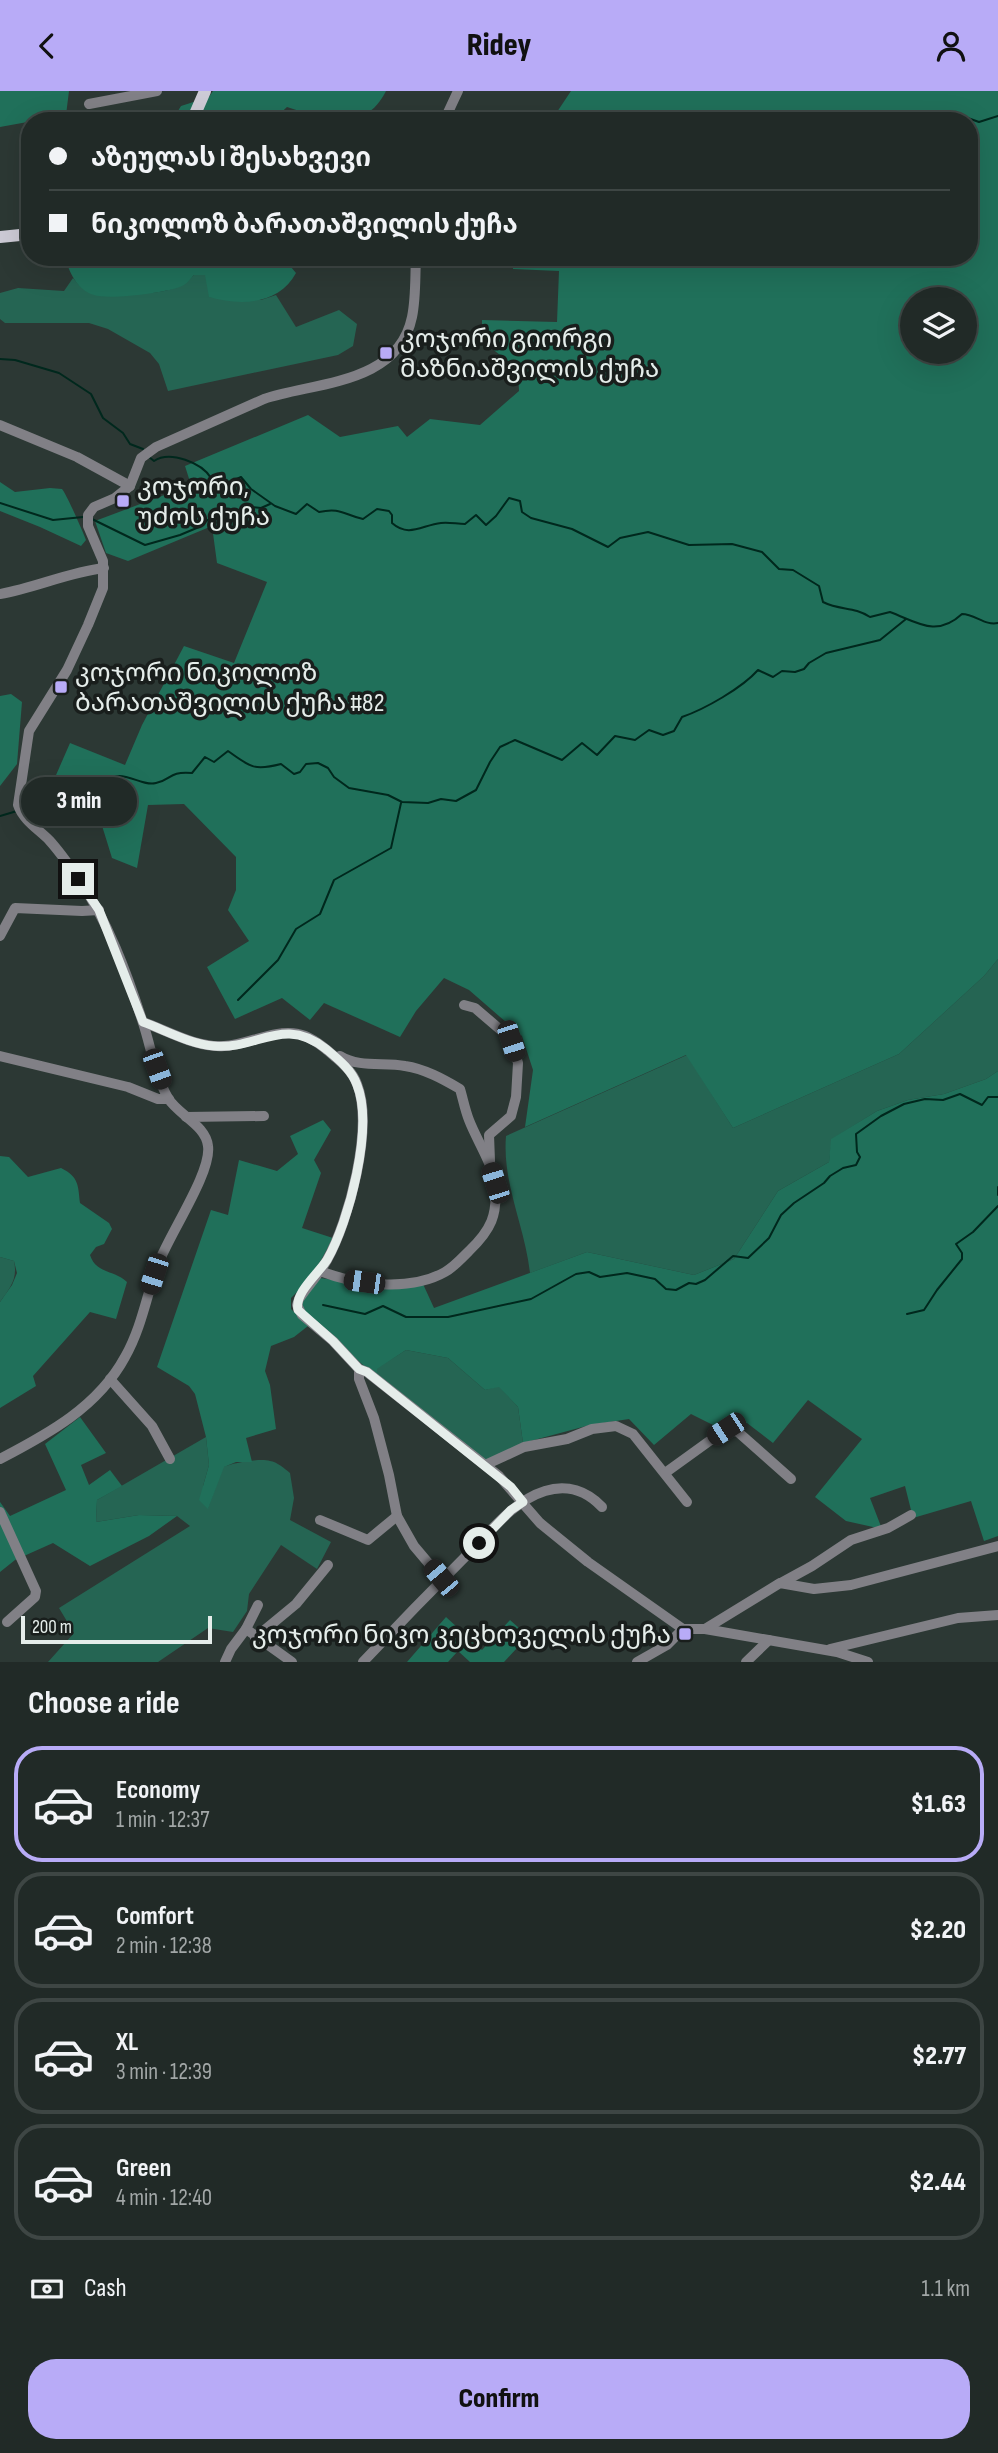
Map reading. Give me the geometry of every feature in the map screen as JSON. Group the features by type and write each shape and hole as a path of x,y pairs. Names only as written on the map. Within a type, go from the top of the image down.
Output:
{"main road":[{"path":"196,112 205,91"},
{"path":"0,237 21,235"}],"street":[{"path":"89,104 158,91"},
{"path":"448,112 458,91"},
{"path":"0,1459 41,1438 81,1411 110,1379 125,1357 137,1331 159,1258 195,1191 207,1160 208,1145 202,1132 169,1099 150,1051 143,1022 99,910 64,858 23,816 18,805 29,731 61,679 103,588 104,568 88,526 90,512 94,507 123,493 130,486 141,458 156,447 264,399 355,378 373,369 390,355 409,327 415,266"},
{"path":"0,425 77,457 130,486"},
{"path":"0,594 104,568"},
{"path":"0,936 15,908 99,910"},
{"path":"464,1005 475,1008 503,1032 511,1041 518,1063 516,1097 511,1116 489,1135 490,1168"},
{"path":"143,1022 201,1045 223,1047 275,1035 299,1034 351,1062 405,1066 436,1076 460,1089 468,1119 495,1183 495,1218 479,1242 447,1271 428,1279 401,1284 337,1278 320,1271"},
{"path":"324,1047 350,1071 357,1084 364,1110 364,1124 345,1216 320,1271 299,1299 298,1310 359,1369 367,1372 511,1487 540,1523 588,1562 683,1629 705,1629 826,1650 868,1662"},
{"path":"0,1056 84,1075 128,1087 158,1099 169,1099"},
{"path":"186,1117 264,1116"},
{"path":"359,1369 359,1379 374,1418 389,1475 397,1517 414,1546 441,1578"},
{"path":"110,1379 152,1426 170,1459"},
{"path":"485,1465 524,1447 567,1439 592,1429 616,1426 633,1434 687,1502"},
{"path":"664,1473 726,1429 738,1431 791,1479"},
{"path":"363,1662 441,1578 511,1510 523,1502 558,1488 577,1490 592,1496 602,1507"},
{"path":"0,1512 36,1591 35,1597 7,1622"},
{"path":"705,1629 851,1540 888,1528 911,1515"},
{"path":"320,1520 368,1540 397,1517"},
{"path":"780,1583 814,1589 851,1585 998,1546"},
{"path":"255,1638 296,1604 328,1565"},
{"path":"225,1662 258,1605"},
{"path":"826,1650 958,1618 998,1615"},
{"path":"246,1629 292,1662"},
{"path":"637,1662 667,1645 683,1629"},
{"path":"746,1662 769,1640"}],"green space":[{"path":"0,91 69,91 66,112 21,112 21,123 0,127"},
{"path":"213,91 386,91 368,112 303,112 287,107 282,112 177,112 181,106 209,97"},
{"path":"571,91 998,91 998,959 984,976 899,1054 733,1128 686,1055 525,1127 533,1070 522,1036 469,990 444,978 416,1011 400,1037 324,1003 310,1020 282,998 235,1019 207,967 249,941 228,910 236,890 236,857 184,804 148,805 137,868 112,858 95,803 55,799 53,782 70,743 125,765 142,725 184,646 234,663 267,582 217,563 212,526 128,561 106,553 95,521 191,485 185,466 308,415 340,437 398,426 407,437 430,419 480,425 519,391 518,369 482,341 482,320 557,322 559,271 513,269 513,266 978,266 978,112 557,112"},
{"path":"68,266 290,266 296,273 280,292 246,302 209,297 205,275 194,275 184,285 175,289 138,295 101,296 88,293 78,285"},
{"path":"194,275 206,275 210,297 261,300 276,295 296,327 339,310 357,324 353,346 338,355 168,391 159,364 150,353 108,329 89,323 5,323 0,319 0,293 18,288 64,291 73,278 79,285 124,292 155,292 183,284"},
{"path":"0,482 15,492 62,489 86,540 81,546 0,511"},
{"path":"11,694 22,702 17,764 0,786 0,696"},
{"path":"998,959 998,1071 986,1079 944,1094 908,1100 877,1111 832,1139 829,1162 778,1191 734,1259 694,1275 587,1252 530,1273 507,1171 506,1136 687,1055 733,1128 899,1054 984,976"},
{"path":"998,1071 998,1536 984,1541 971,1501 913,1518 905,1486 870,1498 882,1529 846,1521 815,1497 862,1439 808,1400 773,1443 747,1423 719,1428 691,1414 654,1445 629,1419 590,1425 523,1443 518,1407 499,1387 485,1390 448,1358 406,1350 377,1369 377,1377 305,1315 302,1306 305,1295 320,1278 378,1286 423,1284 434,1308 587,1252 694,1275 734,1259 778,1191 829,1162 831,1139 877,1111 908,1100 944,1094 986,1079"},
{"path":"323,1120 331,1130 314,1160 321,1173 302,1228 333,1238 312,1277 291,1298 291,1309 308,1326 294,1337 271,1346 265,1371 270,1385 276,1429 246,1438 252,1462 236,1462 224,1467 208,1509 199,1500 209,1465 206,1437 195,1394 189,1386 157,1367 211,1210 228,1215 239,1160 277,1171 298,1154 290,1136"},
{"path":"0,1156 9,1157 28,1177 61,1168 71,1175 78,1186 80,1203 109,1223 112,1229 104,1244 96,1247 90,1255 93,1261 101,1269 127,1282 116,1319 90,1312 33,1376 36,1386 0,1408 0,1302 17,1273 14,1261 0,1257"},
{"path":"0,1257 14,1261 15,1273 0,1302"},
{"path":"406,1350 448,1358 485,1390 499,1386 518,1407 523,1443 485,1461 377,1377 376,1369"},
{"path":"80,1417 106,1453 81,1465 89,1485 110,1470 122,1486 97,1500 96,1522 139,1515 177,1516 149,1536 90,1566 53,1543 15,1560 0,1572 0,1502 10,1516 66,1490 45,1444"},
{"path":"206,1437 209,1465 203,1486 208,1508 223,1467 260,1460 278,1464 290,1473 294,1498 290,1520 331,1542 317,1569 281,1545 249,1594 247,1611 233,1632 208,1628 158,1662 48,1662 74,1633 59,1608 190,1526 177,1516 139,1515 96,1522 97,1500"},
{"path":"446,1617 482,1650 510,1620 528,1636 504,1662 470,1662 458,1651 448,1662 407,1662"}],"waterway":[{"path":"978,122 998,116"},
{"path":"0,359 15,360 59,373 91,394 103,418 123,433 130,444 143,449"},
{"path":"149,457 154,461 168,457 185,460 201,467 211,478 228,483 241,477 251,489 275,506 296,514 307,504 319,512 338,511 363,519 377,509 389,511 392,523 404,530 441,523 465,524 476,515 486,525 509,498 520,501 522,512 531,518 572,529 608,547 620,538 648,532 689,545 732,544 762,552 779,569 793,570 819,586 823,602 870,617 890,612 935,627 953,621 962,614 989,623 998,623"},
{"path":"0,503 53,520 83,517"},
{"path":"92,519 145,545 180,535 199,527 209,519 226,519 239,510 261,508 270,504"},
{"path":"25,808 116,776 151,784 161,782 174,774 192,773 205,757 214,762 228,751 253,766 281,764 294,774 300,772 306,764 318,763 328,768 334,777 349,788 388,795 402,802 428,803 441,799 456,801 476,790 500,747 515,740 562,760 582,743 597,755 615,736 635,740 649,730 663,735 674,731 682,717 723,697 758,670 773,677 782,671 795,672 804,669 826,653 880,640 906,619"},
{"path":"238,1000 278,960 296,929 320,914 334,880 391,848 401,803"},
{"path":"0,816 17,811"},
{"path":"323,1305 365,1314 383,1306 406,1317 448,1317 531,1299 576,1274 589,1272 600,1277 627,1273 655,1279 666,1289 676,1290 689,1283 696,1284 705,1280 733,1256 748,1258 769,1238 781,1215 794,1203 843,1168 856,1165 860,1157 856,1134 881,1116 904,1104 925,1099 943,1100 960,1094 982,1105 988,1097 998,1097"},
{"path":"998,1187 998,1195"},
{"path":"907,1314 924,1310 962,1259 962,1253 956,1244 973,1232 998,1206"}],"place":[{"name":"კოჯორი გიორგი მაზნიაშვილის ქუჩა","path":"386,353"},
{"name":"კოჯორი, უძოს ქუჩა","path":"123,501"},
{"name":"კოჯორი ნიკოლოზ ბარათაშვილის ქუჩა #82","path":"61,687"},
{"name":"კოჯორი ნიკო კეცხოველის ქუჩა","path":"685,1634"}],"route":[{"path":"78,879 99,910 143,1022 201,1045 223,1047 275,1035 299,1034 324,1047 350,1071 357,1084 364,1110 363,1137 358,1161 345,1216 336,1240 320,1271 299,1299 298,1310 359,1369 367,1372 499,1476 523,1502 511,1510 479,1543"}]}
